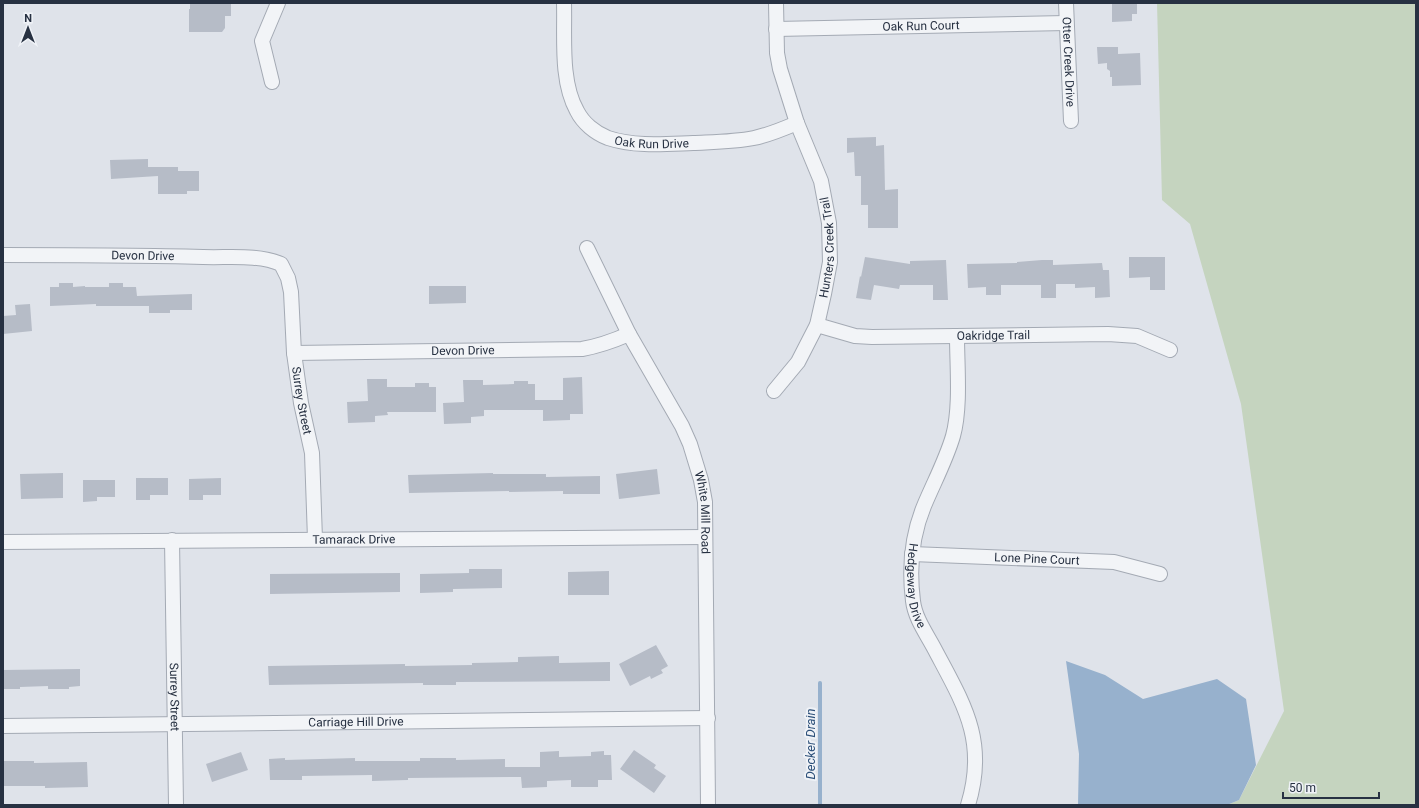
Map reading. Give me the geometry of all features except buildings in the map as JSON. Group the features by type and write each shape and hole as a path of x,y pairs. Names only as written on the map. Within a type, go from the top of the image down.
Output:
{"street":[{"path":"272,82 262,42 278,3"},
{"name":"Oak Run Drive","path":"564,3 566,75 568,91 577,112 587,125 599,133 609,138 635,143 665,144 735,142 755,138 797,123"},
{"name":"Hunters Creek Trail","path":"774,391 798,362 817,325 830,262 829,222 821,181 797,123 780,69 777,53 776,3"},
{"name":"Otter Creek Drive","path":"1066,3 1071,121"},
{"name":"Oak Run Court","path":"776,29 1066,23"},
{"name":"White Mill Road","path":"587,248 629,334 674,410 690,444 701,480 705,502 708,805"},
{"name":"Devon Drive","path":"3,255 252,258 270,260 281,264"},
{"name":"Surrey Street","path":"281,264 288,278 294,353 301,403 312,453 315,539"},
{"name":"Oakridge Trail","path":"817,325 835,331 861,336 1108,334 1137,336 1170,350"},
{"name":"Devon Drive","path":"294,353 582,349 598,347 629,334"},
{"name":"Hedgeway Drive","path":"957,336 957,402 953,435 920,519 912,554 911,582 913,602 919,621 963,703 973,733 975,754 974,774 968,805"},
{"name":"Tamarack Drive","path":"3,542 705,537"},
{"name":"Surrey Street","path":"172,540 176,805"},
{"name":"Lone Pine Court","path":"912,554 1114,562 1160,574"},
{"name":"Carriage Hill Drive","path":"3,726 708,718"}],"green space":[{"path":"1157,3 1416,3 1416,805 1227,805 1239,800 1284,711 1241,404 1190,224 1162,200"}],"water":[{"path":"1066,661 1105,675 1143,699 1217,679 1246,699 1256,765 1239,800 1227,805 1078,805 1079,754"}],"waterway":[{"name":"Decker Drain","path":"820,683 820,805"}]}
